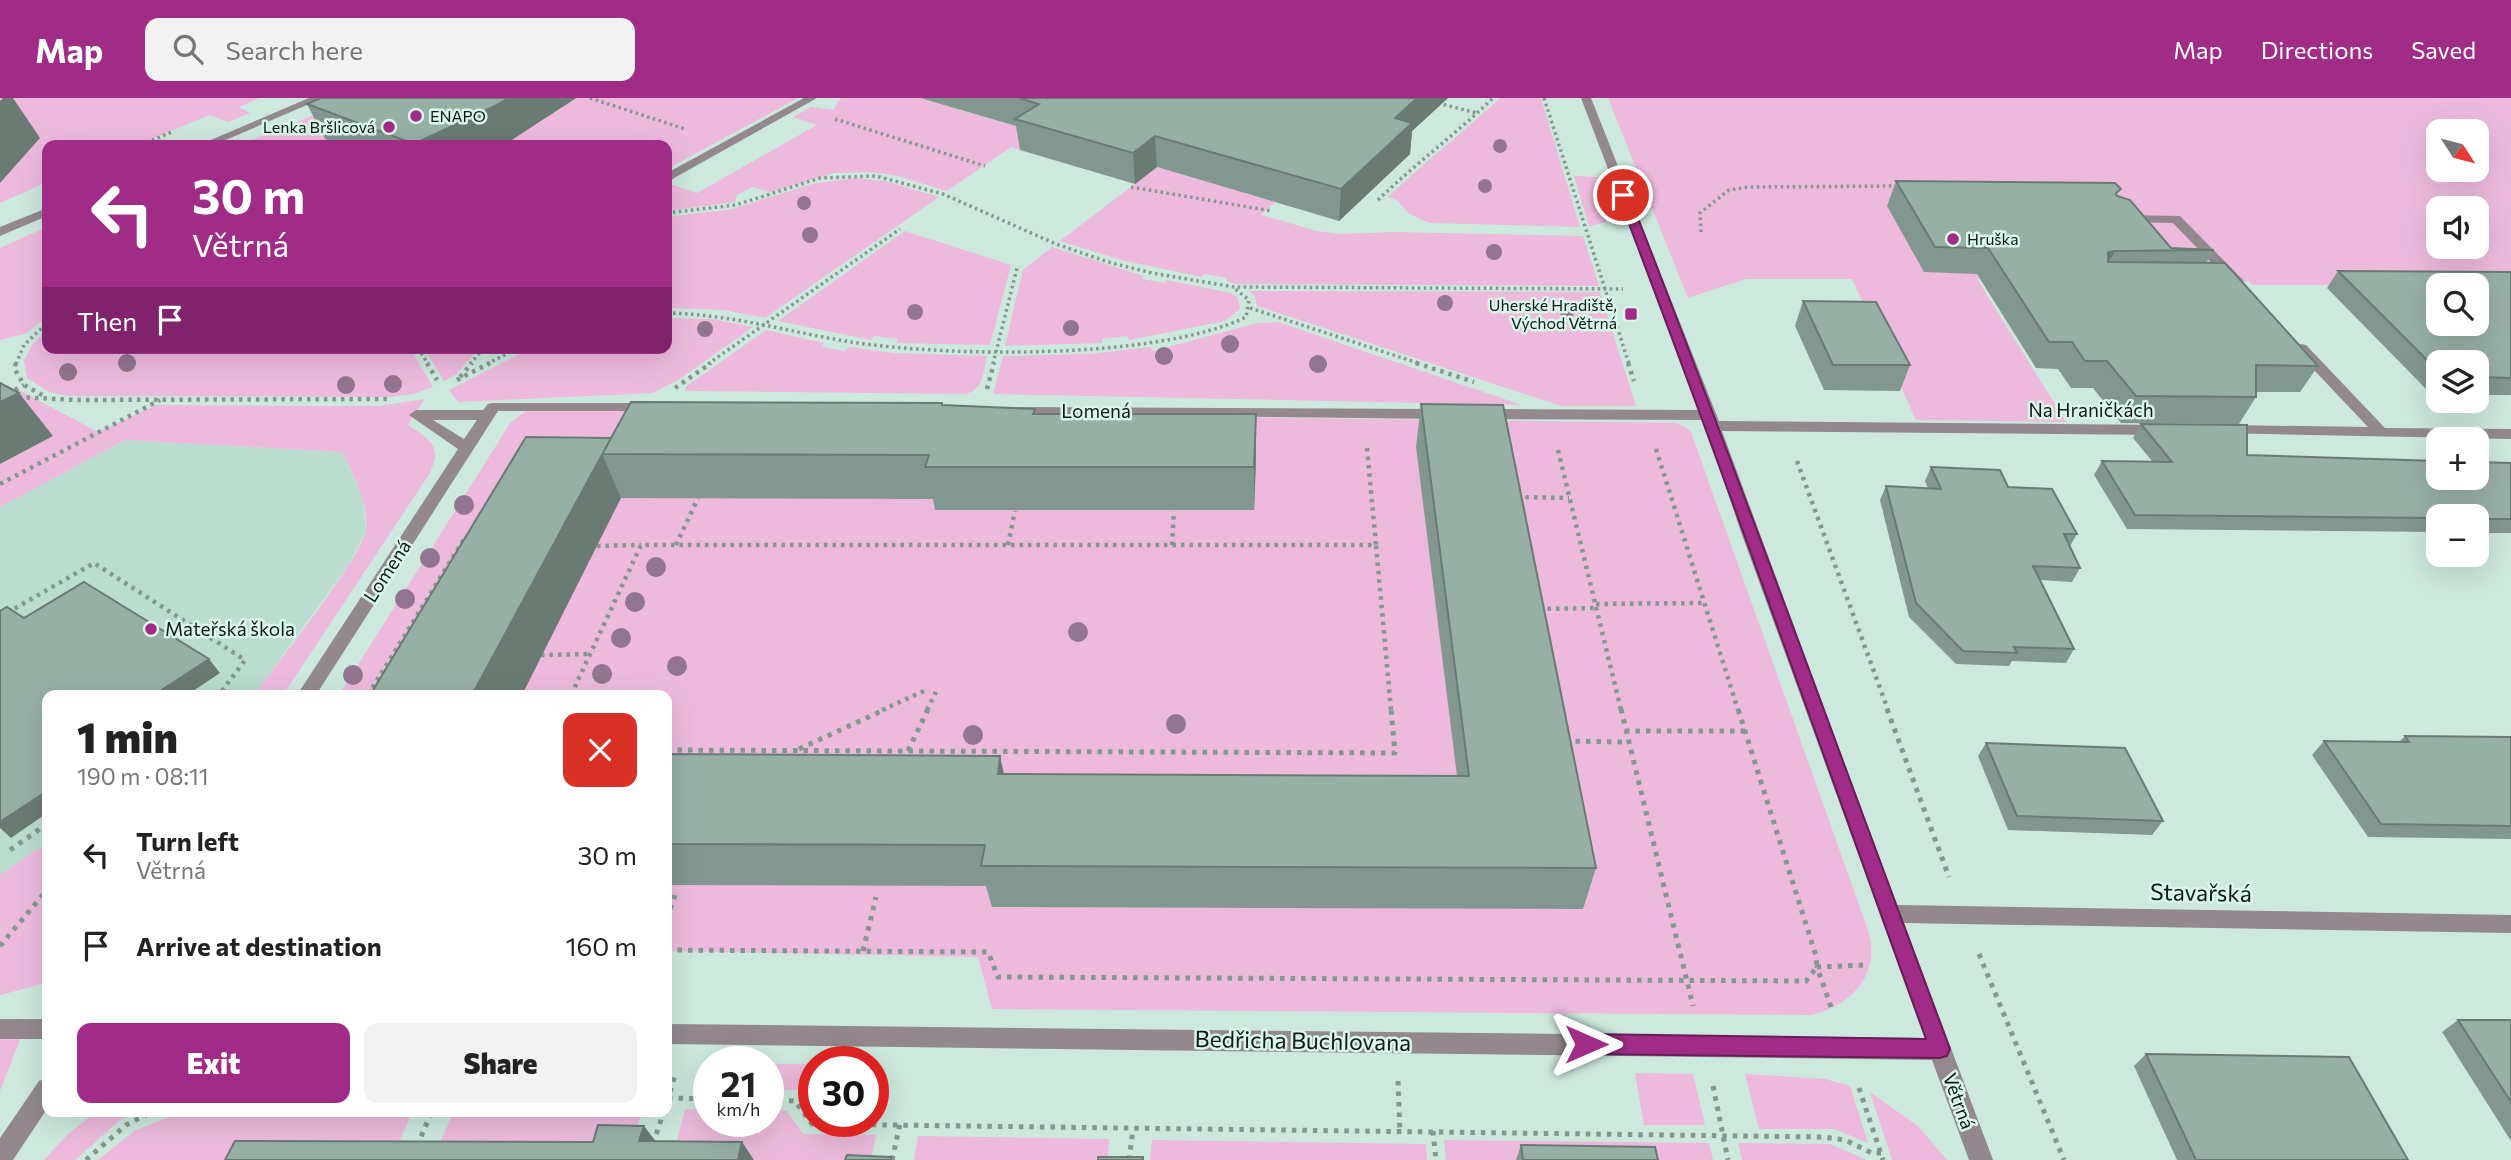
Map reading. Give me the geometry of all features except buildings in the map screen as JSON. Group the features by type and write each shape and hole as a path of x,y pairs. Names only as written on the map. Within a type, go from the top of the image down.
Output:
{"street":[{"path":"220,139 318,98"},
{"path":"672,175 812,98"},
{"name":"Větrná","path":"1586,98 1711,421 1981,1160"},
{"path":"0,232 42,214"},
{"path":"2112,219 2176,219 2237,286"},
{"path":"2295,342 2381,432"},
{"path":"467,448 416,415 488,415 493,407 654,407"},
{"name":"Lomená","path":"981,410 1645,414 1711,421"},
{"name":"Lomená","path":"309,690 488,415"},
{"name":"Na Hraničkách","path":"1711,421 1784,428 2170,430"},
{"path":"2212,430 2511,435"},
{"name":"Stavařská","path":"1890,914 2511,924"},
{"path":"0,1029 42,1029"},
{"name":"Bedřicha Buchlovana","path":"672,1034 1940,1049"},
{"path":"0,1159 42,1096"}],"path":[{"path":"590,98 729,144"},
{"path":"1378,200 1418,161 1493,98"},
{"path":"672,950 988,951 998,977 1807,981 1817,967 1544,98"},
{"path":"1428,101 1478,113"},
{"path":"829,116 985,166"},
{"path":"672,212 736,205 820,178 876,176 943,194 1056,244 1108,262 1152,273 1234,287 1659,289"},
{"path":"1131,187 1272,211"},
{"path":"1701,232 1700,213 1729,190 1748,187 1911,187"},
{"path":"654,407 900,229"},
{"path":"981,410 1017,268"},
{"path":"672,313 718,314 821,337 884,347 1056,350 1150,342 1221,328 1246,317 1250,308 1249,300 1234,287"},
{"path":"1250,308 1480,384"},
{"path":"42,328 18,354 14,368 24,386 45,396"},
{"path":"422,354 442,387"},
{"path":"458,379 479,354"},
{"path":"450,383 506,354"},
{"path":"0,397 24,386"},
{"path":"0,397 45,396 76,400 396,399"},
{"path":"0,484 161,400"},
{"path":"672,751 1395,753 1364,414"},
{"path":"1550,414 1627,741 1704,1045 1728,1160"},
{"path":"1784,428 1963,915 2063,1160"},
{"path":"1516,497 1569,498"},
{"path":"676,545 698,498"},
{"path":"1009,545 1015,511"},
{"path":"1172,545 1174,511"},
{"path":"371,690 468,534"},
{"path":"597,545 1376,545"},
{"path":"573,690 640,545"},
{"path":"0,617 94,563 245,660 223,690"},
{"path":"1539,609 1704,603"},
{"path":"541,655 591,654"},
{"path":"795,751 924,691"},
{"path":"908,751 936,692"},
{"path":"1625,731 1745,731"},
{"path":"1565,741 1627,741"},
{"path":"10,850 42,828"},
{"path":"672,906 676,895"},
{"path":"0,946 42,896"},
{"path":"863,951 876,897"},
{"path":"1396,1042 1400,1133"},
{"path":"672,1098 693,1099"},
{"path":"784,1101 795,1101 812,1124 1400,1133 1433,1131 1723,1134 1823,1137 1845,1140 1872,1153 1881,1153"},
{"path":"86,1160 126,1125 142,1117"},
{"path":"416,1148 429,1117"},
{"path":"652,1148 662,1117"},
{"path":"892,1160 900,1124"},
{"path":"1129,1160 1133,1129"},
{"path":"1433,1131 1436,1160"}],"shaded area":[{"path":"0,98 260,98 239,107 250,113 228,122 210,115 149,140 42,140 42,184 0,203"},
{"path":"356,98 798,98 672,166 672,140 252,140"},
{"path":"841,98 920,98 1043,134 1020,150 1011,147 947,191 894,175 869,172 834,173 770,192 752,187 737,195 735,202 672,210 672,185 697,193 817,125 793,117 811,107 833,110"},
{"path":"1500,98 1541,98 1580,227 1429,223 1408,213 1397,200 1388,197"},
{"path":"1608,98 2511,98 2511,285 2489,285 2489,273 2426,273 2426,285 2253,285 2246,278 2248,282 1977,279 2066,422 1916,420 1852,279 1746,279 1688,298"},
{"path":"1157,167 1275,202 1261,215 1317,231 1341,234 1394,232 1583,236 1599,286 1236,284 1226,281 1227,278 1204,274 1202,277 1121,260 1060,241"},
{"path":"1574,176 1599,177 1613,214 1604,223 1589,226"},
{"path":"854,178 885,181 939,197 765,318 724,310 672,308 672,216 732,209 812,184"},
{"path":"42,229 42,321 27,333 0,340 0,248"},
{"path":"905,231 1011,265 990,345 896,343 898,339 874,336 871,340 778,321"},
{"path":"1052,247 1144,276 1142,279 1165,283 1167,280 1231,293 1238,298 1240,309 1225,321 1129,340 1127,336 1102,339 1102,343 1005,346 1023,270"},
{"path":"1249,291 1600,292 1636,406 1561,406 1257,306 1255,296"},
{"path":"672,318 712,319 753,327 678,380 653,393 458,402 449,390 519,354 672,354"},
{"path":"1278,322 1522,405 993,394 1003,356 1088,354 1150,347 1153,351 1257,323"},
{"path":"766,330 824,343 822,347 845,351 849,347 893,353 987,356 979,384 976,389 965,394 686,391 685,388 691,383"},
{"path":"42,334 42,354 414,354 433,387 413,394 386,397 69,396 49,392 27,378 24,360"},
{"path":"428,354 474,354 457,374 444,381"},
{"path":"17,389 98,432 157,405 379,406 425,399 408,425 429,440 435,458 428,476 286,690 258,690 335,585 362,542 366,529 365,509 343,452 125,440 0,507 0,485 14,477 0,484 0,398"},
{"path":"530,408 1676,423 1684,426 1692,435 1869,933 1870,962 1866,975 1850,996 1825,1011 1811,1015 992,1009 978,957 672,951 672,690 342,690 511,422"},
{"name":"Mateřská škola","path":"125,440 343,452 363,500 366,531 349,564 258,690 42,690 42,847 0,876 0,507"},
{"path":"42,846 42,984 0,995 0,875"},
{"path":"0,1029 24,1029 0,1091"},
{"path":"784,1064 798,1064 798,1090 784,1090"},
{"path":"1635,1073 1693,1074 1705,1125 1644,1125"},
{"path":"1745,1074 1825,1079 1850,1086 1868,1143 1834,1129 1759,1129"},
{"path":"1870,1092 1918,1126 1947,1160 1892,1160"},
{"path":"685,1109 693,1109 693,1137 784,1137 784,1111 787,1111 798,1127 798,1137 876,1137 871,1160 672,1160"},
{"path":"89,1117 126,1117 75,1160 44,1160 68,1134"},
{"path":"169,1117 410,1117 391,1160 98,1160 134,1131"},
{"path":"451,1117 640,1117 627,1160 432,1160"},
{"path":"918,1136 1109,1139 1108,1160 914,1160"},
{"path":"1152,1140 1426,1144 1427,1160 1150,1160"},
{"path":"1444,1140 1709,1143 1713,1160 1446,1160"},
{"path":"1738,1143 1830,1144 1867,1160 1742,1160"}],"place":[{"name":"ENAPO","path":"416,116"},
{"name":"Lenka Bršlicová","path":"389,127"},
{"name":"Hruška","path":"1953,239"},
{"name":"Uherské Hradiště, Východ Větrná","path":"1631,314"},
{"name":"Mateřská škola","path":"151,629"}],"route":[{"path":"1586,1044 1940,1049 1758,557 1709,415 1623,195"}]}
